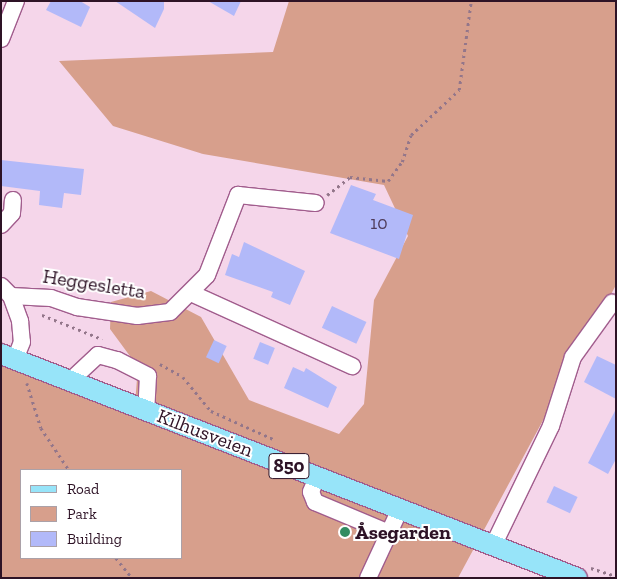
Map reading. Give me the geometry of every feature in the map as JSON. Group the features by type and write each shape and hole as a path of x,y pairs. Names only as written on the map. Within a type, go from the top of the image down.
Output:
{"main road":[{"name":"Kilhusveien","path":"15,359 493,546 582,572"}],"street":[{"path":"1,40 16,1"},
{"name":"Heggesletta","path":"6,291 51,298 78,308 137,316 170,312 193,294 207,275 238,195 316,203"},
{"path":"1,225 12,212 13,200"},
{"path":"6,291 18,312 22,342 15,359"},
{"path":"193,294 352,366"},
{"path":"493,546 553,421 573,357 612,303"},
{"path":"70,380 107,348 147,366 146,410"},
{"path":"317,477 310,492 314,502 389,533"},
{"path":"368,578 400,509"}],"path":[{"path":"316,203 350,177 388,180 402,162 412,135 458,90 471,1"},
{"path":"18,312 47,316 107,348"},
{"path":"15,359 40,428 68,469"},
{"path":"147,366 178,374 211,411 282,443"},
{"path":"117,559 132,578"},
{"path":"582,572 616,576"}],"green space":[{"path":"289,1 616,1 616,285 458,578 1,578 1,363 134,416 138,367 110,329 111,302 151,291 201,317 249,400 339,434 364,404 374,300 408,236 384,185 203,154 113,126 59,61 273,52"}],"building":[{"path":"51,1 80,1 90,7 81,27 46,10"},
{"path":"115,1 164,1 164,9 155,28"},
{"path":"208,1 241,1 234,16"},
{"path":"1,160 84,169 81,195 64,193 62,208 39,205 40,191 1,186"},
{"path":"351,185 376,194 373,200 413,215 399,259 330,233"},
{"path":"244,242 305,271 290,305 271,297 273,292 225,275 232,254 239,257"},
{"path":"332,306 366,322 356,344 322,328"},
{"path":"214,340 227,346 219,363 206,357"},
{"path":"260,342 275,348 268,365 253,359"},
{"path":"597,356 616,365 616,399 584,382"},
{"path":"293,367 304,372 306,368 337,387 328,408 284,388"},
{"path":"616,409 616,459 608,474 588,463"},
{"path":"554,486 578,497 570,513 546,502"}],"place":[{"name":"Åsegarden","path":"345,532"}]}
